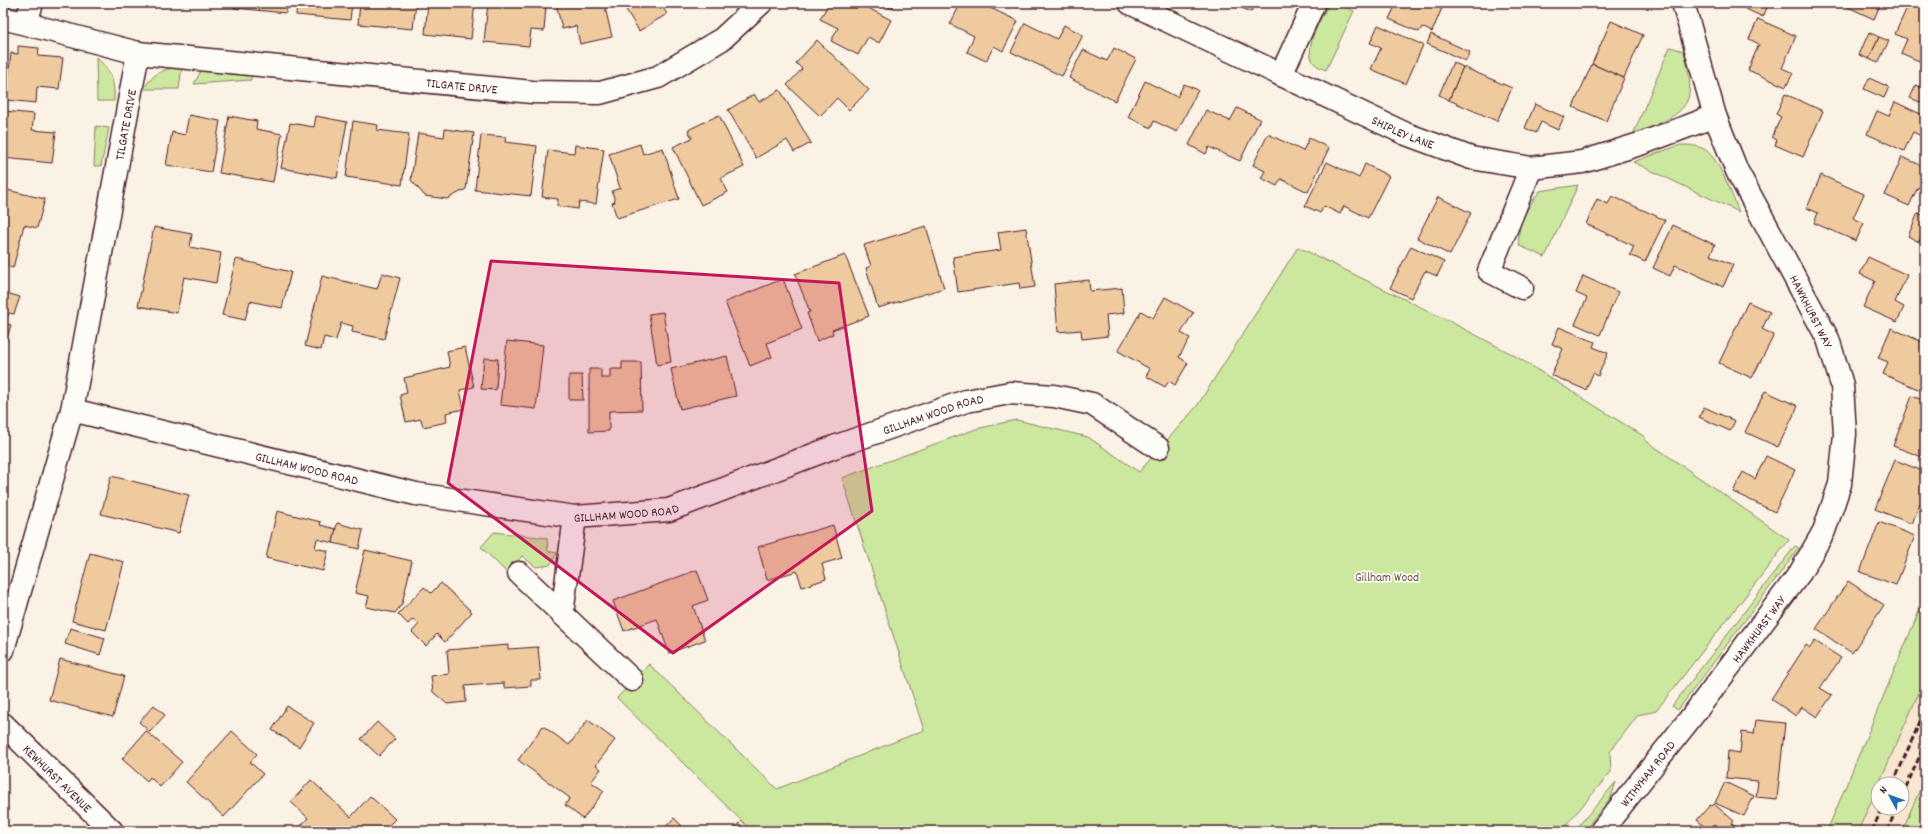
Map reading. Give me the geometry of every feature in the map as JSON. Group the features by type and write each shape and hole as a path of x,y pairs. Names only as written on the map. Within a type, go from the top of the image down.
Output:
{"street":[{"name":"TILGATE DRIVE","path":"3,18 29,13 138,53 532,92 600,93 658,77 722,39 761,3"},
{"name":"SHIPLEY LANE","path":"1130,3 1406,134 1464,156 1531,168 1582,162 1643,143 1715,116"},
{"path":"1281,75 1314,3"},
{"name":"HAWKHURST WAY","path":"1683,3 1715,116 1736,171 1828,339 1842,385 1845,434 1840,484 1824,531 1800,573 1693,715"},
{"name":"TILGATE DRIVE","path":"72,410 138,53"},
{"path":"1522,288 1489,271 1531,168"},
{"name":"GILLHAM WOOD ROAD","path":"72,410 416,494 575,517 670,510 834,447 966,401 1010,392 1054,396 1092,404 1158,448"},
{"path":"3,650 72,410"},
{"path":"562,614 575,517"},
{"path":"519,573 632,680"},
{"name":"WITHYHAM ROAD","path":"1601,831 1693,715"},
{"name":"KEWHURST AVENUE","path":"3,724 112,831"}],"highlighted area":[{"path":"491,261 839,283 872,511 673,653 448,483"}],"shaded area":[{"path":"1925,597 1925,831 1827,831 1888,684"}],"green space":[{"path":"1329,3 1336,3 1354,11 1326,70 1315,64 1311,58 1310,50 1314,34"},
{"path":"1670,47 1684,51 1690,87 1688,99 1683,108 1675,115 1632,137"},
{"path":"96,57 109,72 113,82 114,101 97,101"},
{"path":"182,67 179,89 144,89 151,79 159,72"},
{"path":"202,69 251,74 251,80 194,84"},
{"path":"96,126 109,128 101,166 94,166"},
{"path":"1680,145 1697,146 1707,151 1712,156 1725,179 1739,212 1633,162"},
{"path":"1578,185 1545,257 1520,246 1519,231 1521,224 1531,203 1540,191"},
{"name":"Gillham Wood","path":"1298,247 1447,320 1512,354 1645,437 1645,440 1789,540 1656,711 1638,715 1610,752 1611,772 1561,831 752,831 617,698 649,664 777,789 924,730 842,478 976,429 1016,420 1088,437 1139,472 1197,406"},
{"path":"494,532 547,538 548,551 557,553 550,565 536,567 522,556 507,573 481,547"},
{"path":"1795,546 1799,548 1678,710 1672,706"},
{"path":"1925,597 1925,679 1882,776 1870,776 1870,804 1858,831 1827,831"},
{"path":"1925,778 1925,831 1902,831 1909,816 1910,816 1910,813"},
{"path":"1616,782 1611,797 1584,831 1574,831"}],"building":[{"path":"235,3 288,3 286,13 234,8"},
{"path":"297,3 352,3 350,20 296,15"},
{"path":"360,3 416,3 413,29 358,24"},
{"path":"428,3 475,3 471,39 425,34"},
{"path":"488,3 534,3 534,5 546,6 544,31 531,30 529,46 484,42"},
{"path":"556,3 604,3 612,37 580,44 576,26 562,29"},
{"path":"622,3 660,3 667,14 639,31"},
{"path":"829,3 859,3 891,20 879,43 868,37 858,55 831,41 838,28 820,19"},
{"path":"880,3 895,3 892,9"},
{"path":"961,3 985,3 984,5 1018,21 1003,51 994,46 986,61 967,52 974,36 950,24"},
{"path":"1231,3 1255,3 1251,12"},
{"path":"1394,3 1444,3 1432,32 1422,27 1419,32 1389,19 1396,4"},
{"path":"1769,3 1763,17 1735,4"},
{"path":"1839,3 1881,3 1874,19"},
{"path":"1909,3 1917,3 1925,7 1925,47 1919,61 1901,53 1907,39 1895,34"},
{"path":"1758,19 1796,36 1782,68 1793,73 1786,87 1748,70 1759,44 1749,39"},
{"path":"1611,21 1643,35 1624,78 1592,64"},
{"path":"1025,23 1057,39 1064,25 1083,35 1062,76 1011,52"},
{"path":"1378,25 1423,45 1406,84 1371,69 1381,48 1370,43"},
{"path":"1869,32 1879,37 1869,59 1859,55"},
{"path":"1431,34 1470,52 1466,61 1427,44"},
{"path":"1879,37 1889,41 1878,63 1869,59"},
{"path":"817,40 869,90 849,110 837,98 820,116 787,85 802,69 796,63"},
{"path":"18,46 39,48 38,56 63,58 59,89 37,87 36,103 6,100 11,53 18,54"},
{"path":"1114,48 1136,59 1115,101 1069,78 1083,50 1107,61"},
{"path":"1453,62 1463,67 1449,100 1439,95"},
{"path":"1592,64 1624,78 1606,121 1573,107"},
{"path":"1463,67 1512,88 1497,121 1449,100"},
{"path":"1869,78 1889,87 1884,98 1864,89"},
{"path":"1145,81 1177,97 1184,84 1198,90 1177,132 1154,121 1151,128 1128,117"},
{"path":"1916,85 1925,89 1925,104 1910,98"},
{"path":"780,90 811,143 794,152 787,140 756,158 728,110 754,94 759,102"},
{"path":"1785,94 1823,111 1803,157 1775,145 1777,140 1772,137 1781,117 1776,114"},
{"path":"1895,102 1925,116 1925,127 1921,136 1913,132 1904,151 1867,134 1877,111 1889,116"},
{"path":"1535,104 1564,117 1558,130 1541,122 1536,133 1525,128"},
{"path":"1237,108 1260,119 1240,161 1209,147 1206,154 1189,145 1206,110 1230,121"},
{"path":"4,111 34,114 32,130 56,132 52,163 3,158"},
{"path":"189,115 220,121 211,172 166,165 172,132 185,135"},
{"path":"719,115 744,167 721,178 728,192 701,205 673,147 692,138 688,130"},
{"path":"229,116 257,121 256,129 282,134 273,182 219,173"},
{"path":"316,116 347,122 337,178 281,168 290,123 314,127"},
{"path":"353,121 378,125 377,130 409,134 402,185 346,177"},
{"path":"445,129 474,133 466,189 447,199 425,196 411,180 418,133 444,137"},
{"path":"1268,134 1303,151 1309,138 1329,148 1308,192 1281,179 1277,186 1261,178 1265,171 1253,165"},
{"path":"481,135 506,137 505,142 537,146 531,196 475,190"},
{"path":"640,144 643,154 663,148 679,199 617,218 612,203 615,202 612,191 620,188 609,154"},
{"path":"575,145 604,149 596,204 579,202 578,209 557,206 558,199 542,197 548,150 574,153"},
{"path":"1902,157 1925,167 1925,190 1918,187 1909,206 1885,195"},
{"path":"1327,162 1359,178 1365,164 1389,176 1368,218 1344,206 1340,214 1324,206 1320,213 1305,206"},
{"path":"1821,175 1864,194 1853,218 1864,223 1856,241 1814,223 1818,213 1807,208"},
{"path":"3,189 45,199 37,228 24,225 13,268 3,265"},
{"path":"1612,196 1665,220 1645,262 1630,255 1634,246 1586,224 1597,199 1608,204"},
{"path":"1438,197 1471,213 1450,255 1417,238"},
{"path":"1918,213 1925,216 1925,230 1919,242 1908,236"},
{"path":"1673,225 1715,245 1710,255 1733,265 1723,287 1675,265 1670,276 1653,268"},
{"path":"926,226 944,288 878,308 866,268 871,266 864,245"},
{"path":"154,227 192,234 190,247 221,253 216,283 184,277 177,313 138,306"},
{"path":"1026,228 1035,287 1020,289 1019,283 958,292 953,257 1001,250 998,232"},
{"path":"1925,230 1925,244 1919,242"},
{"path":"1411,246 1444,262 1437,276 1425,271 1411,298 1390,288"},
{"path":"845,255 869,316 832,330 833,334 817,341 807,313 810,312 795,274"},
{"path":"1868,257 1907,275 1895,302 1904,307 1897,322 1863,307 1875,281 1860,274"},
{"path":"236,259 291,272 282,308 250,301 245,320 222,315"},
{"path":"382,273 400,278 384,339 352,332 353,326 341,323 336,340 324,337 321,350 305,346 322,276 377,289"},
{"path":"1583,276 1618,292 1600,335 1575,324 1587,298 1576,293"},
{"path":"783,279 802,329 767,343 772,357 750,366 725,302"},
{"path":"1089,280 1090,291 1122,288 1124,313 1106,315 1108,336 1082,339 1081,330 1058,332 1054,284"},
{"path":"3,292 20,297 14,314 9,313 5,323 11,325 5,345 3,344"},
{"path":"1165,297 1194,313 1181,333 1190,338 1179,357 1188,363 1175,385 1169,381 1165,387 1146,376 1150,369 1118,351 1141,311 1153,318"},
{"path":"1748,302 1770,312 1762,329 1774,335 1752,378 1719,363"},
{"path":"663,312 671,362 657,365 649,314"},
{"path":"1559,327 1595,342 1593,347 1608,353 1598,376 1593,373 1586,390 1551,375 1563,349 1552,344"},
{"path":"1891,328 1925,343 1925,392 1883,374 1888,362 1878,358"},
{"path":"507,341 543,345 536,409 500,405"},
{"path":"465,347 474,387 460,390 464,409 446,413 447,422 423,427 421,419 406,422 400,395 407,393 404,378 450,367 447,351"},
{"path":"727,356 736,396 680,409 671,369"},
{"path":"484,358 498,359 496,390 481,389"},
{"path":"622,362 641,362 642,410 609,411 609,431 589,432 589,369 601,369 601,378 610,378 610,369 622,369"},
{"path":"569,375 582,375 583,400 569,400"},
{"path":"1765,391 1798,406 1778,447 1745,432"},
{"path":"1912,396 1925,401 1925,458 1893,446"},
{"path":"1704,407 1735,421 1730,431 1699,417"},
{"path":"1766,456 1795,470 1775,512 1733,492 1743,472 1755,479"},
{"path":"1895,460 1925,472 1925,490 1912,524 1875,509"},
{"path":"111,476 189,495 179,533 101,514"},
{"path":"277,511 321,522 320,525 336,529 333,543 317,539 315,548 328,551 323,571 266,558"},
{"path":"1879,522 1915,536 1896,585 1860,572"},
{"path":"337,523 363,530 359,549 333,543"},
{"path":"833,525 842,558 822,564 826,579 802,587 797,571 767,580 758,547"},
{"path":"365,550 412,561 402,604 395,613 366,607 369,596 355,593"},
{"path":"90,553 124,562 106,630 72,621"},
{"path":"697,570 708,600 693,606 705,640 669,653 657,619 624,631 613,601"},
{"path":"1848,581 1884,605 1852,653 1816,629"},
{"path":"441,583 472,612 445,642 437,634 426,646 412,632 419,624 413,619 408,624 398,614 424,587 431,593"},
{"path":"70,628 105,638 100,655 65,644"},
{"path":"1815,641 1841,658 1820,688 1832,695 1817,717 1802,707 1796,716 1771,699 1806,645 1810,648"},
{"path":"508,645 508,649 538,647 541,680 531,680 531,686 504,688 504,683 465,686 466,702 447,704 433,692 431,676 449,674 447,650"},
{"path":"60,659 124,676 113,717 49,700"},
{"path":"154,705 165,715 150,732 139,722"},
{"path":"287,706 314,723 299,747 272,730"},
{"path":"588,720 615,740 596,765 601,769 591,782 604,791 583,819 565,805 570,798 518,760 543,726 569,745"},
{"path":"1756,720 1785,723 1777,799 1756,797 1758,781 1726,778 1728,751 1740,753 1742,732 1754,734"},
{"path":"377,722 395,739 379,756 361,739"},
{"path":"146,731 182,762 160,787 150,777 147,781 122,759"},
{"path":"232,731 257,754 250,762 263,774 224,817 186,782"},
{"path":"311,780 351,817 370,796 395,819 383,831 304,831 300,827 308,818 291,802"},
{"path":"1725,782 1754,796 1744,816 1715,803"},
{"path":"1714,804 1734,821 1732,824 1741,831 1701,831 1705,827 1697,820 1710,805 1712,806"},
{"path":"674,818 687,831 662,831"},
{"path":"739,823 747,831 731,831"}],"railway":[{"path":"1896,776 1925,710"},
{"path":"1910,778 1925,744"},
{"path":"1872,831 1879,816"},
{"path":"1887,831 1894,816"}]}
